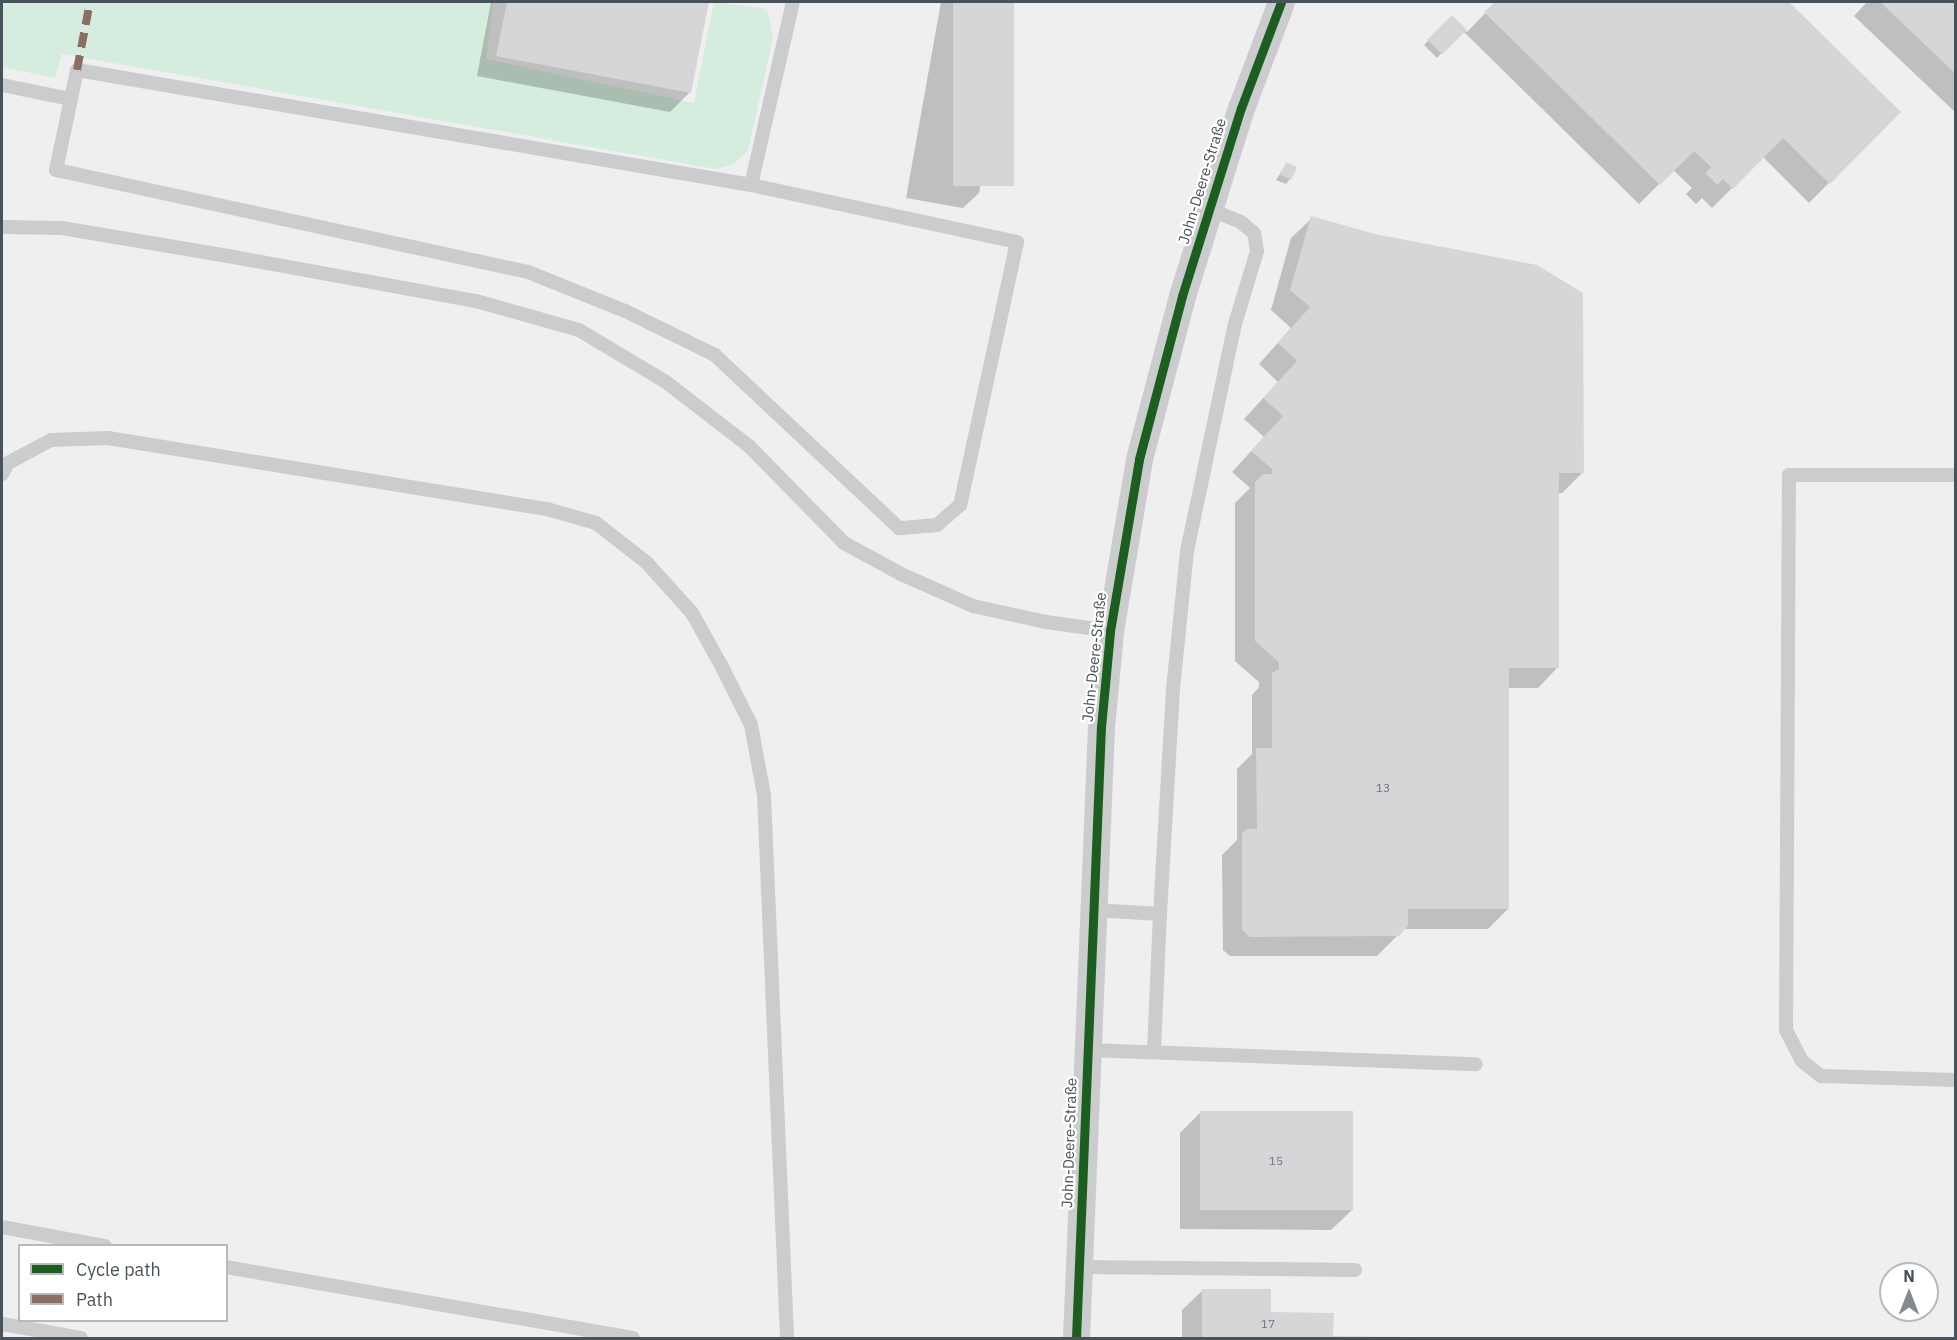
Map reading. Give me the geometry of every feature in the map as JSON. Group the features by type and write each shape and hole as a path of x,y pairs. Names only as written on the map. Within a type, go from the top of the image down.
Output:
{"street":[{"name":"John-Deere-Straße","path":"1076,1338 1101,727 1110,631 1139,459 1182,296 1241,108 1281,2"}],"lane":[{"path":"751,185 793,2"},
{"path":"77,70 751,185 1017,242 960,505 937,525 899,528 715,355 625,311 528,272 56,170 70,99 77,70"},
{"path":"2,85 70,99"},
{"path":"1154,1052 1173,689 1187,551 1236,324 1257,251 1254,233 1241,222 1209,209"},
{"path":"2,227 62,228 228,256 476,301 579,330 666,382 750,447 844,543 901,574 973,606 1046,622 1110,631"},
{"path":"2,474 8,463 51,440 108,438 512,501 596,523 646,563 692,613 752,725 764,795 787,1338"},
{"path":"1956,475 1789,475 1786,1018 1786,1030 1802,1060 1821,1076 1956,1080"},
{"path":"1094,910 1160,914"},
{"path":"1088,1050 1476,1064"},
{"path":"2,1227 99,1244"},
{"path":"1079,1267 1355,1270"},
{"path":"228,1268 633,1338"},
{"path":"2,1324 81,1338"}],"green space":[{"path":"2,2 493,2 486,59 694,103 714,2 767,9 773,38 748,151 734,164 716,169 62,54 55,78 2,67"}],"building":[{"path":"507,2 709,2 691,93 496,56"},
{"path":"953,2 1014,2 1014,186 953,186"},
{"path":"1495,2 1789,2 1901,112 1830,184 1783,138 1733,189 1723,179 1717,185 1705,173 1711,167 1694,151 1660,185 1484,12"},
{"path":"1880,2 1956,2 1956,74"},
{"path":"1452,15 1467,30 1442,55 1427,40"},
{"path":"1286,162 1297,167 1291,180 1280,175"},
{"path":"1311,216 1375,234 1537,265 1583,293 1584,473 1559,473 1559,668 1509,668 1509,909 1408,909 1408,926 1399,936 1250,937 1242,930 1242,834 1246,829 1257,829 1256,748 1272,748 1272,673 1279,669 1279,662 1255,641 1255,482 1264,474 1272,474 1272,469 1251,451 1283,416 1263,398 1297,361 1278,343 1310,307 1290,290"},
{"path":"1200,1111 1353,1111 1353,1210 1200,1210"},
{"path":"1202,1289 1271,1289 1271,1312 1334,1313 1333,1336 1495,1338 1202,1338"}],"marked path":[{"path":"77,70 90,2"}],"cycle path":[{"path":"1076,1338 1101,727 1110,631 1139,459 1182,296 1241,108 1281,2"}]}
